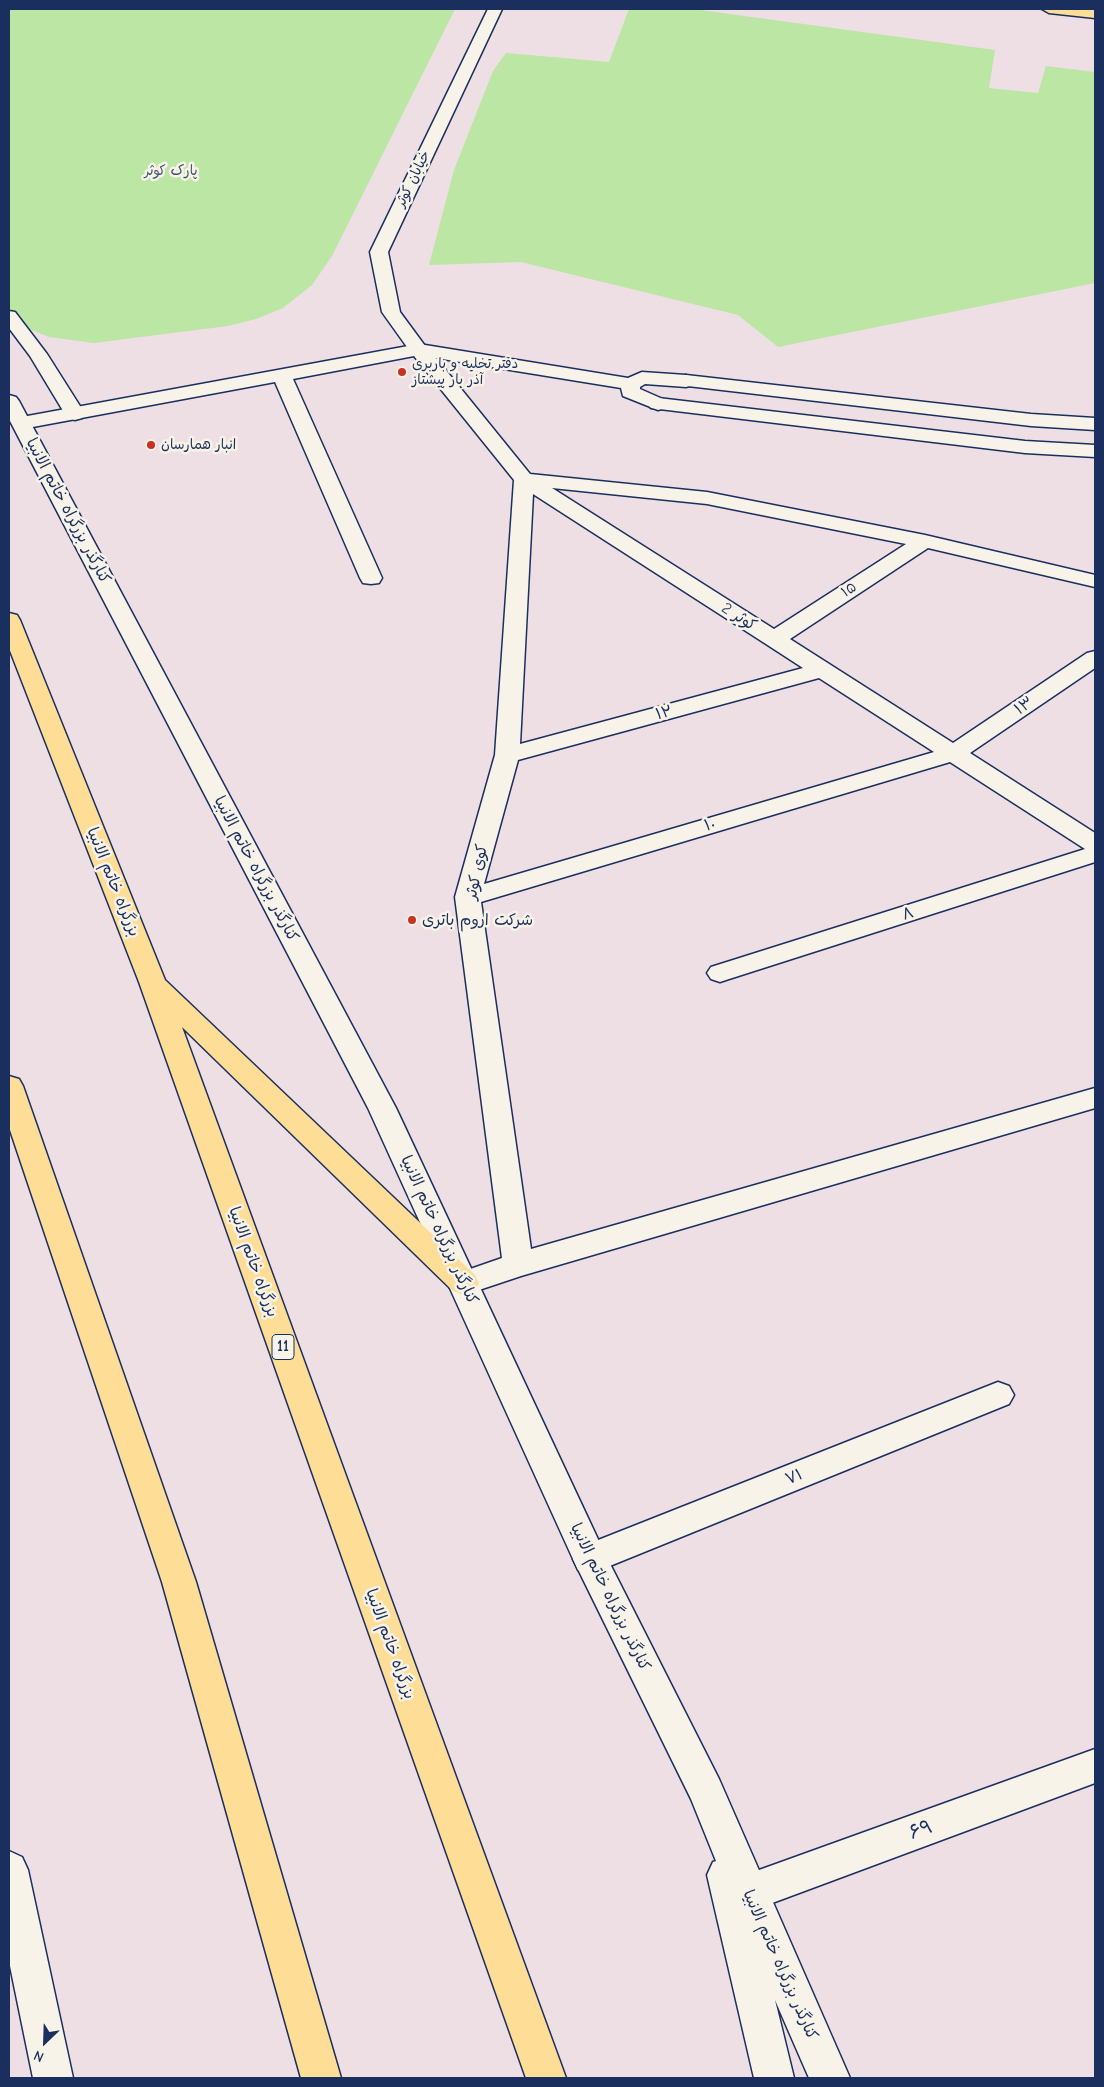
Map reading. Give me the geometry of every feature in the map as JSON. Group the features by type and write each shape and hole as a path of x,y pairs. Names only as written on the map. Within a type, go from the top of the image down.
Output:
{"main road":[{"path":"1049,9 1095,14"},
{"name":"بزرگراه خاتم الانبیا","path":"9,620 152,982 546,2078"},
{"path":"152,982 464,1283"},
{"path":"9,1086 179,1582 321,2078"}],"street":[{"name":"خیابان کوثر","path":"420,350 391,312 379,252 495,9"},
{"path":"9,316 38,354 75,414"},
{"path":"15,412 75,414 420,350 631,384 642,378 686,381 1031,420 1095,424"},
{"name":"کوثر 2","path":"420,350 524,479 1095,844"},
{"path":"282,376 371,578"},
{"path":"631,384 630,392 658,404 1025,447 1095,451"},
{"name":"کنارگذر بزرگراه خاتم الانبیا","path":"15,412 382,1108 590,1559 706,1791 748,1893 830,2078"},
{"path":"524,479 707,498 925,541 1095,581"},
{"name":"کوی کوثر","path":"518,1265 468,897 507,755 524,479"},
{"name":"۱۵","path":"774,639 925,541"},
{"name":"۱۳","path":"952,754 1095,658"},
{"name":"۱۲","path":"507,755 821,670"},
{"name":"۱۰","path":"468,897 952,754"},
{"name":"۸","path":"720,973 1095,854"},
{"path":"464,1283 518,1265 1095,1098"},
{"name":"۷۱","path":"590,1559 998,1395"},
{"name":"۶۹","path":"748,1893 1095,1766"},
{"path":"706,1791 774,2078"},
{"path":"9,1870 53,2078"}],"green space":[{"name":"پارک کوثر","path":"9,9 455,9 332,256 312,285 283,308 256,319 228,326 94,343 49,337 24,327 9,312"},
{"path":"629,9 693,9 995,50 989,88 1038,93 1046,66 1095,72 1095,283 778,347 738,315 521,262 429,265 454,170 493,71 506,53 609,62"}],"place":[{"name":"دفتر تخلیه و باربری آذر بار پیشتاز","path":"402,372"},
{"name":"انبار همارسان","path":"151,445"},
{"name":"شرکت اروم باتری","path":"412,920"}]}
